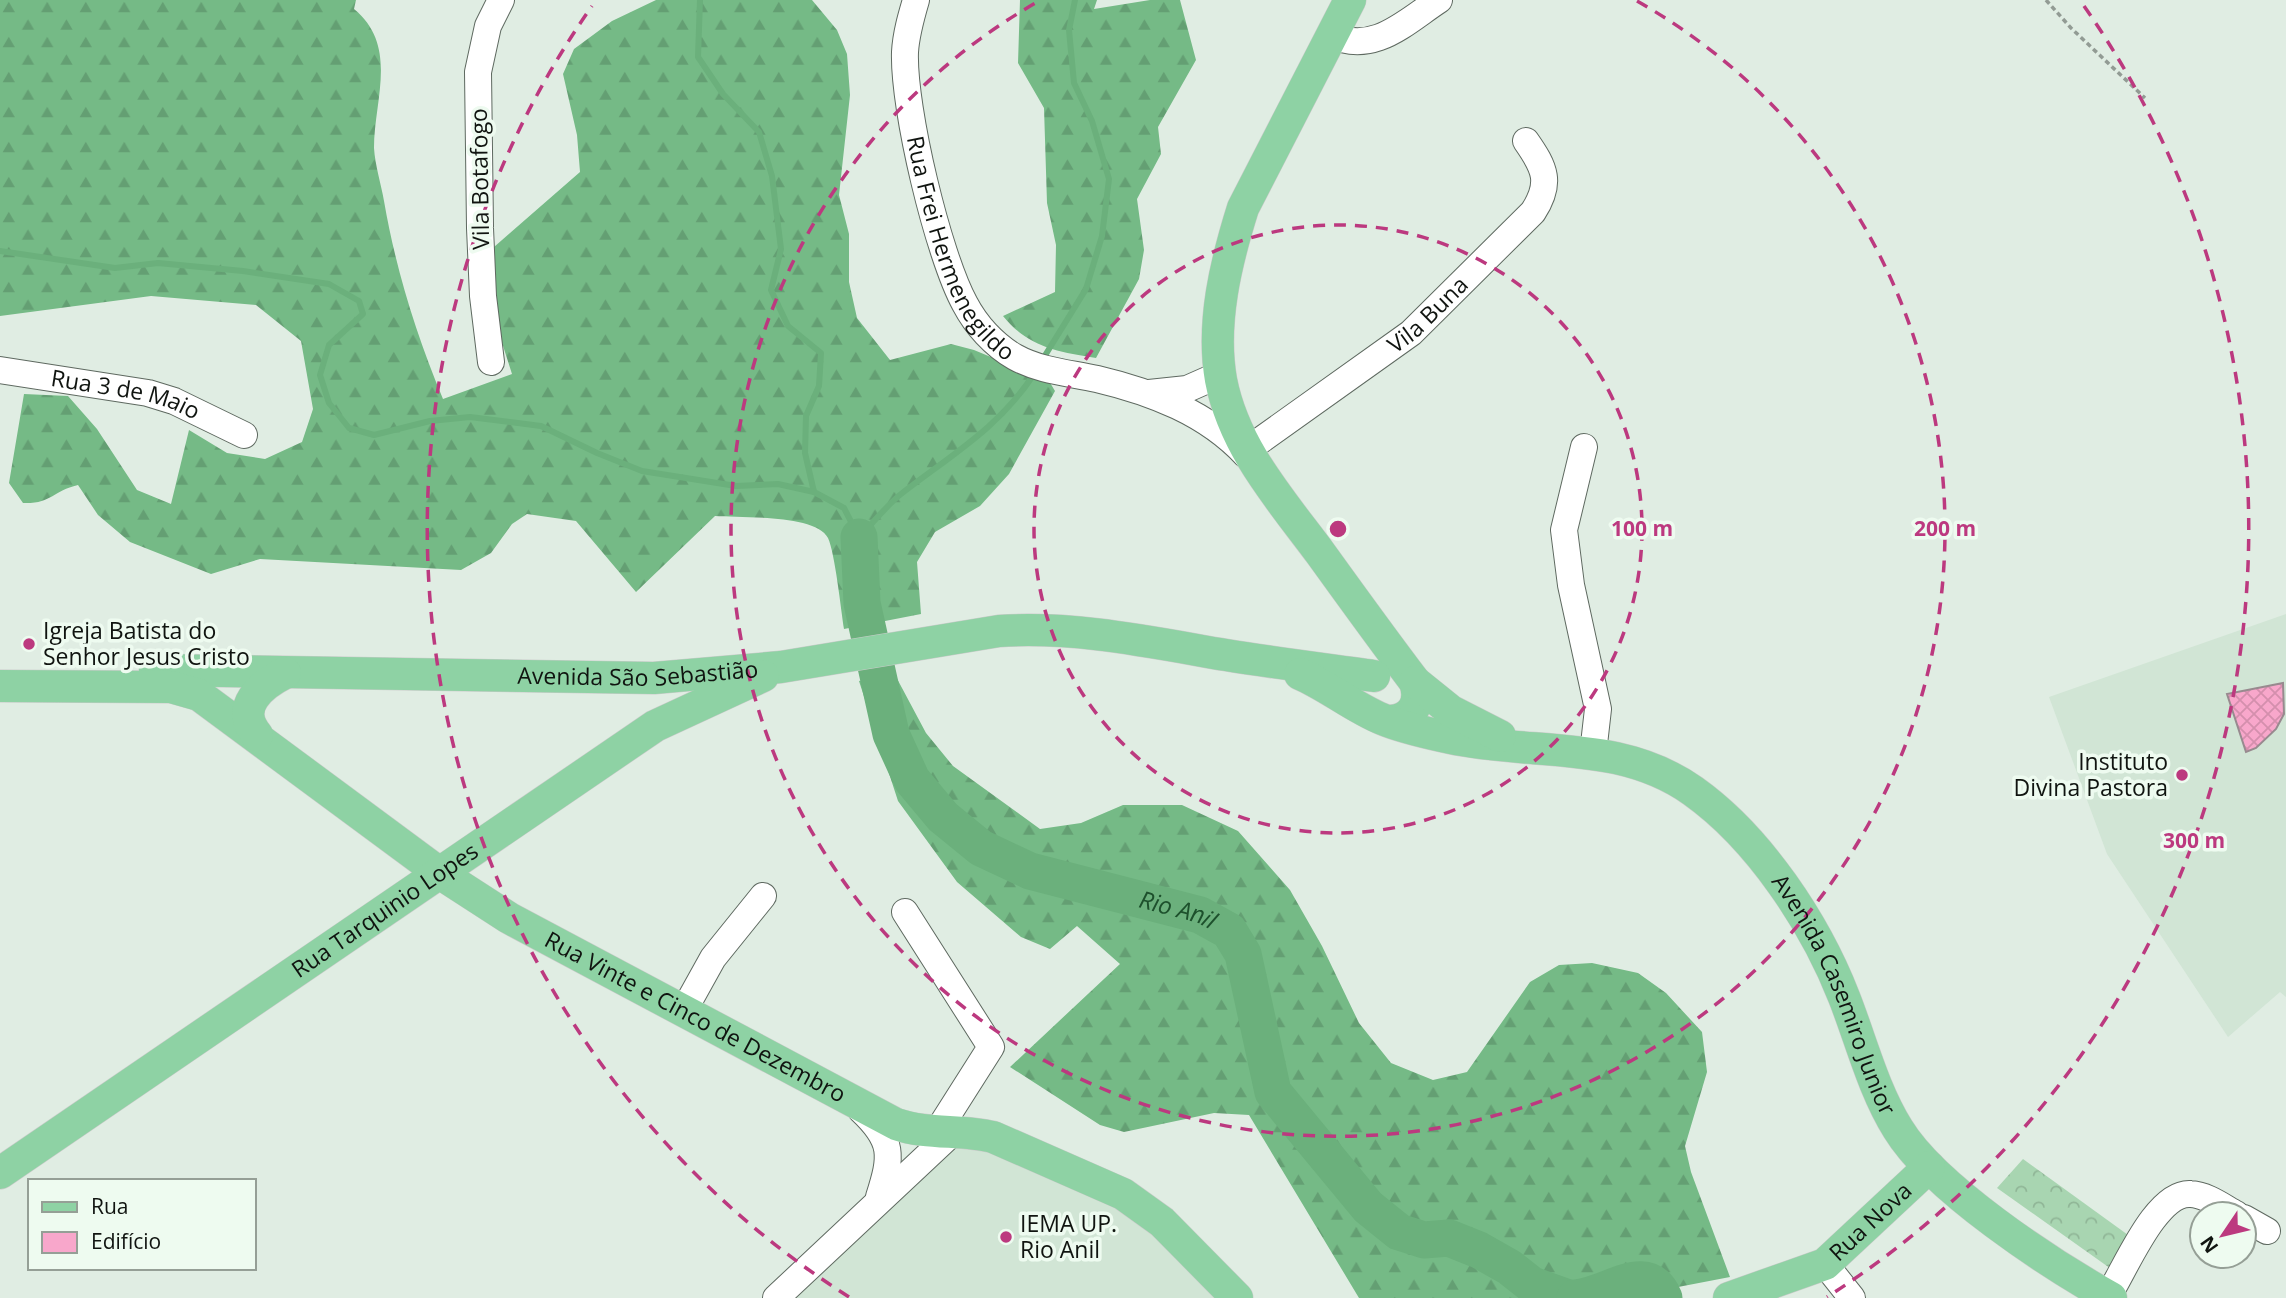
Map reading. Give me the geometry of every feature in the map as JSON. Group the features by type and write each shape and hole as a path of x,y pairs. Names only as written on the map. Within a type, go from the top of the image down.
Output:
{"main road":[{"path":"1350,0 1261,170 1232,243 1218,324 1221,374 1232,415 1252,458 1342,583 1371,634 1375,674 1365,693 1383,718 1399,720 1412,712 1418,698 1413,679 1393,668 1375,674"},
{"name":"Avenida Casemiro Junior","path":"1342,583 1413,679 1451,711 1479,728 1532,746"},
{"name":"Avenida São Sebastião","path":"0,670 654,678 781,667 999,631 1067,629 1269,662 1375,674"},
{"name":"Avenida São Sebastião","path":"1269,662 1308,677 1383,718"},
{"name":"Rua Tarquinio Lopes","path":"0,1173 655,726 781,667"},
{"path":"257,735 249,718 250,701 261,687 285,673"},
{"path":"654,678 666,688 671,703 665,718 655,726"},
{"name":"Rua Vinte e Cinco de Dezembro","path":"0,686 171,687 199,695 257,735 441,874 509,918 854,1103 909,1129 993,1137 1123,1194 1163,1222 1237,1298"},
{"name":"Avenida Casemiro Junior","path":"1383,718 1454,739 1593,752 1627,759 1651,767 1694,792 1739,834 1775,876 1813,931 1898,1129 1929,1167 2037,1252 2110,1297"},
{"name":"Rua Nova","path":"1729,1298 1825,1264 1929,1167"}],"street":[{"name":"Vila Botafogo","path":"491,362 481,255 478,72 488,26 500,0"},
{"name":"Rua Frei Hermenegildo","path":"916,0 906,40 905,70 918,145 936,220 957,289 971,316 996,343 1025,362 1144,393 1207,420 1252,458"},
{"path":"1330,35 1356,43 1382,37 1439,0"},
{"name":"Vila Buna","path":"1252,458 1411,333 1533,212 1544,196 1545,182 1541,167 1526,141"},
{"name":"Rua 3 de Maio","path":"0,370 148,393 174,401 244,435"},
{"name":"Rua Frei Hermenegildo","path":"1144,393 1187,389 1221,374"},
{"path":"1584,447 1564,530 1572,585 1598,709 1593,752"},
{"path":"683,1012 713,958 762,896"},
{"path":"776,1298 945,1132 991,1047 905,912"},
{"path":"854,1103 877,1125 887,1143 889,1164 879,1198"},
{"path":"2110,1297 2155,1215 2174,1196 2191,1194 2204,1200"},
{"path":"2258,1226 2267,1231"},
{"path":"1825,1264 1852,1298"}],"path":[{"path":"2046,0 2071,28 2145,98"}],"shaded area":[{"name":"Instituto Divina Pastora","path":"2286,614 2286,997 2280,992 2228,1037 2107,854 2049,697"},
{"name":"IEMA UP. Rio Anil","path":"956,1147 980,1147 1107,1201 1177,1252 1214,1298 788,1298"}],"green space":[{"path":"0,0 356,0 354,9 368,24 380,57 380,93 374,148 394,252 424,350 443,399 512,374 498,330 494,247 580,172 577,135 563,74 574,49 612,21 656,0 812,0 837,30 847,54 850,95 839,195 849,234 849,282 857,318 890,360 951,344 974,350 1049,381 1055,391 1009,474 980,506 935,532 917,562 921,614 844,629 828,538 821,530 809,525 759,518 715,516 636,592 576,521 527,514 512,524 491,553 461,570 260,559 211,574 130,542 98,515 78,485 40,501 23,503 9,483 24,394 68,396 97,429 137,490 171,504 189,430 227,453 265,459 302,442 313,409 301,341 256,305 151,296 0,316"},
{"path":"1020,0 1097,0 1094,9 1150,0 1180,0 1196,60 1158,127 1161,154 1137,199 1144,250 1139,279 1096,358 1044,346 1023,335 1003,316 1055,292 1056,245 1047,203 1044,108 1018,63"},
{"path":"894,673 926,733 953,766 1040,829 1081,823 1123,805 1182,805 1238,831 1290,890 1322,946 1359,1023 1391,1063 1433,1080 1467,1072 1530,982 1559,965 1592,963 1638,973 1666,993 1702,1032 1707,1072 1685,1146 1691,1172 1730,1277 1621,1298 1359,1298 1249,1115 1214,1113 1124,1132 1100,1125 1010,1067 1120,964 1077,926 1050,949 1021,937 957,882 898,801 859,681"},
{"path":"2023,1159 2135,1240 2114,1271 1997,1188"}],"building":[{"path":"2283,683 2284,714 2276,729 2256,748 2246,752 2227,694"}],"waterway":[{"path":"700,0 698,57 723,94 759,132 772,176 781,249 771,290 788,326 821,353 819,386 806,416 805,453 814,492"},
{"path":"1041,362 1086,289 1102,236 1109,179 1092,121 1074,83 1069,30 1075,0"},
{"path":"0,251 115,268 158,263 243,271 329,284 359,301 363,314 329,345 320,375 329,403 349,428 374,435 430,421 470,417 541,426 642,471 736,486 778,484 814,492 844,508 859,537 895,499 990,425 1034,374"},
{"name":"Rio Anil","path":"859,537 862,603 891,734 912,780 943,817 981,848 1030,871 1200,915 1229,931 1243,954 1273,1092 1368,1207 1399,1232 1424,1240 1449,1238 1479,1250 1509,1267 1532,1285 1568,1298"},
{"name":"Rio Anil","path":"1575,1298 1637,1280 1648,1281 1657,1286 1664,1298"}],"place":[{"name":"Igreja Batista do Senhor Jesus Cristo","path":"29,644"},
{"name":"Instituto Divina Pastora","path":"2182,775"},
{"name":"IEMA UP. Rio Anil","path":"1006,1237"}]}
